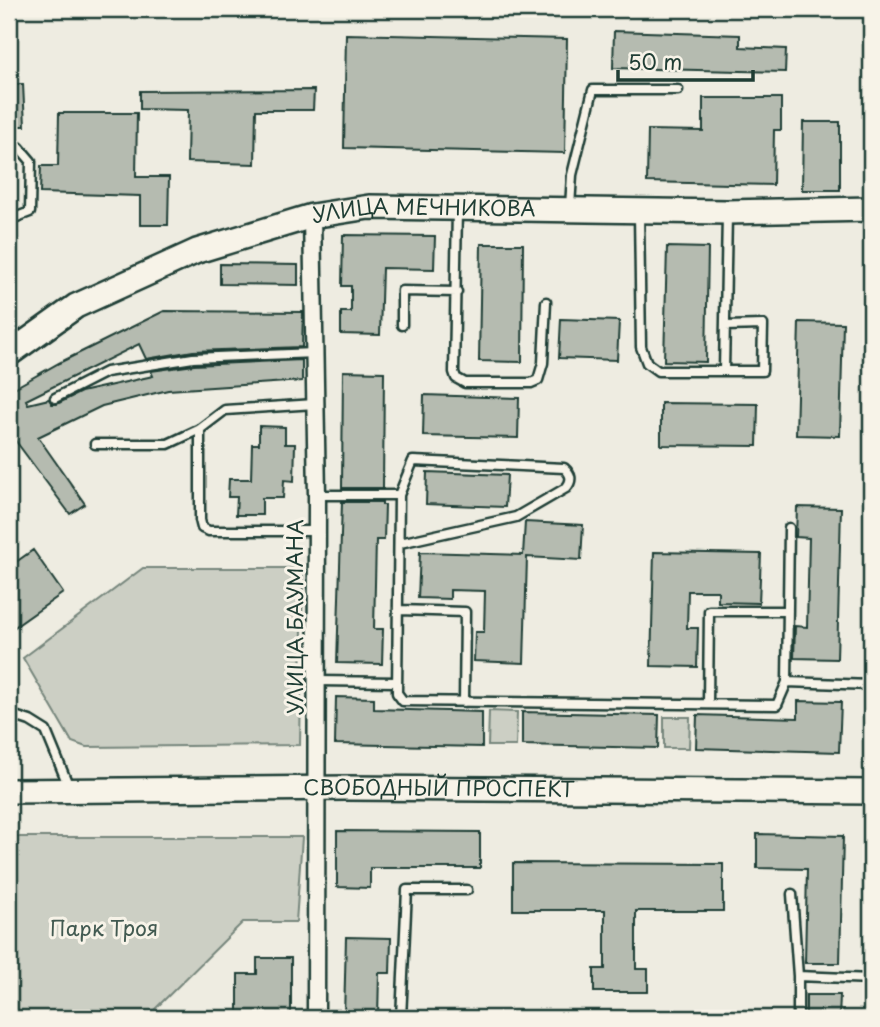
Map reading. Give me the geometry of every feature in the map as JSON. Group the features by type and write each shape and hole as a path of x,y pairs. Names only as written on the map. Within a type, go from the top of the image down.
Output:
{"street":[{"name":"УЛИЦА МЕЧНИКОВА","path":"9,354 76,306 152,270 197,251 312,216 369,207 727,212 871,209"},
{"name":"УЛИЦА БАУМАНА","path":"312,216 317,495 316,1018"},
{"name":"СВОБОДНЫЙ ПРОСПЕКТ","path":"9,791 316,789 871,792"}],"lane":[{"path":"570,210 572,175 593,90 678,90"},
{"path":"9,220 30,212 31,161 19,147"},
{"path":"457,207 456,378 465,383 531,383 538,380 542,373 547,302"},
{"path":"639,211 641,347 647,363 658,371 762,371 763,325 725,326"},
{"path":"724,371 727,212"},
{"path":"402,325 402,291 457,292"},
{"path":"55,398 106,372 193,358 315,353"},
{"path":"96,444 168,444 200,429 225,410 315,404"},
{"path":"200,429 202,528 209,531 316,531"},
{"path":"400,543 516,517 566,488 571,479 570,473 564,468 413,461 399,495 397,693 403,701 777,705 787,682 789,528"},
{"path":"317,495 399,495"},
{"path":"399,610 465,612 464,702"},
{"path":"708,704 709,611 788,611"},
{"path":"317,681 397,682"},
{"path":"787,682 871,685"},
{"path":"9,714 30,721 47,731 69,790"},
{"path":"401,1018 407,890 467,890"},
{"path":"792,894 798,1018"},
{"path":"798,976 871,979"}],"green space":[{"path":"143,568 303,568 300,745 86,747 72,742 23,658"},
{"path":"489,711 517,712 516,746 488,746"},
{"path":"664,717 690,717 689,748 664,748"},
{"name":"Парк Троя","path":"9,837 302,837 296,922 243,922 146,1018 9,1018"}],"building":[{"path":"614,31 740,35 740,47 786,49 785,72 613,68"},
{"path":"346,34 567,39 565,153 344,148"},
{"path":"9,84 23,84 25,126 9,126"},
{"path":"314,90 313,110 256,110 255,164 187,162 188,110 140,109 140,91"},
{"path":"703,98 781,98 781,130 774,130 773,185 647,182 648,130 703,131"},
{"path":"59,113 137,113 136,177 169,177 168,225 140,225 140,196 40,193 41,166 58,166"},
{"path":"803,122 840,122 840,190 802,190"},
{"path":"343,235 435,236 434,269 382,268 380,335 341,334 341,312 351,312 351,286 342,286"},
{"path":"481,244 523,244 522,362 479,361"},
{"path":"667,247 708,248 706,362 664,361"},
{"path":"220,264 298,265 298,285 220,284"},
{"path":"164,311 303,312 302,347 193,351 146,359 139,344 26,400 28,404 49,399 52,404 57,404 81,392 153,376 151,371 194,365 302,360 302,381 168,390 102,406 38,437 85,504 70,514 9,432 9,391"},
{"path":"561,319 619,321 617,360 559,358"},
{"path":"799,322 843,323 840,436 796,435"},
{"path":"343,371 384,372 383,488 342,488"},
{"path":"424,395 519,398 518,438 423,436"},
{"path":"661,403 758,404 757,446 661,445"},
{"path":"259,426 285,427 285,444 295,444 294,481 284,480 283,498 262,498 262,515 236,515 237,497 228,497 229,479 251,479 252,444 259,444"},
{"path":"427,472 507,475 505,507 426,504"},
{"path":"342,502 382,502 382,505 385,505 384,540 376,540 374,629 383,629 382,664 337,663"},
{"path":"797,507 841,508 837,659 794,658 795,626 807,627 809,538 796,537"},
{"path":"525,522 583,525 581,560 527,557 524,663 474,661 475,632 484,632 485,591 450,590 450,599 418,598 420,552 523,555"},
{"path":"33,550 63,593 9,631 9,567"},
{"path":"654,552 761,554 759,603 718,602 718,591 688,591 687,628 698,628 697,667 651,666"},
{"path":"336,697 374,698 374,709 482,712 482,747 335,744"},
{"path":"798,701 841,702 839,752 696,748 697,715 798,718"},
{"path":"522,712 659,715 658,748 522,745"},
{"path":"337,831 480,832 480,868 370,868 370,888 337,887"},
{"path":"757,834 843,836 840,963 805,963 807,869 757,868"},
{"path":"513,863 723,864 723,911 636,911 636,969 648,969 648,992 594,992 594,969 605,969 605,910 513,910"},
{"path":"346,937 391,938 390,973 379,973 378,1018 344,1018"},
{"path":"257,958 291,958 291,1018 238,1018 238,974 257,974"},
{"path":"806,995 840,995 839,1018 806,1018"}]}
